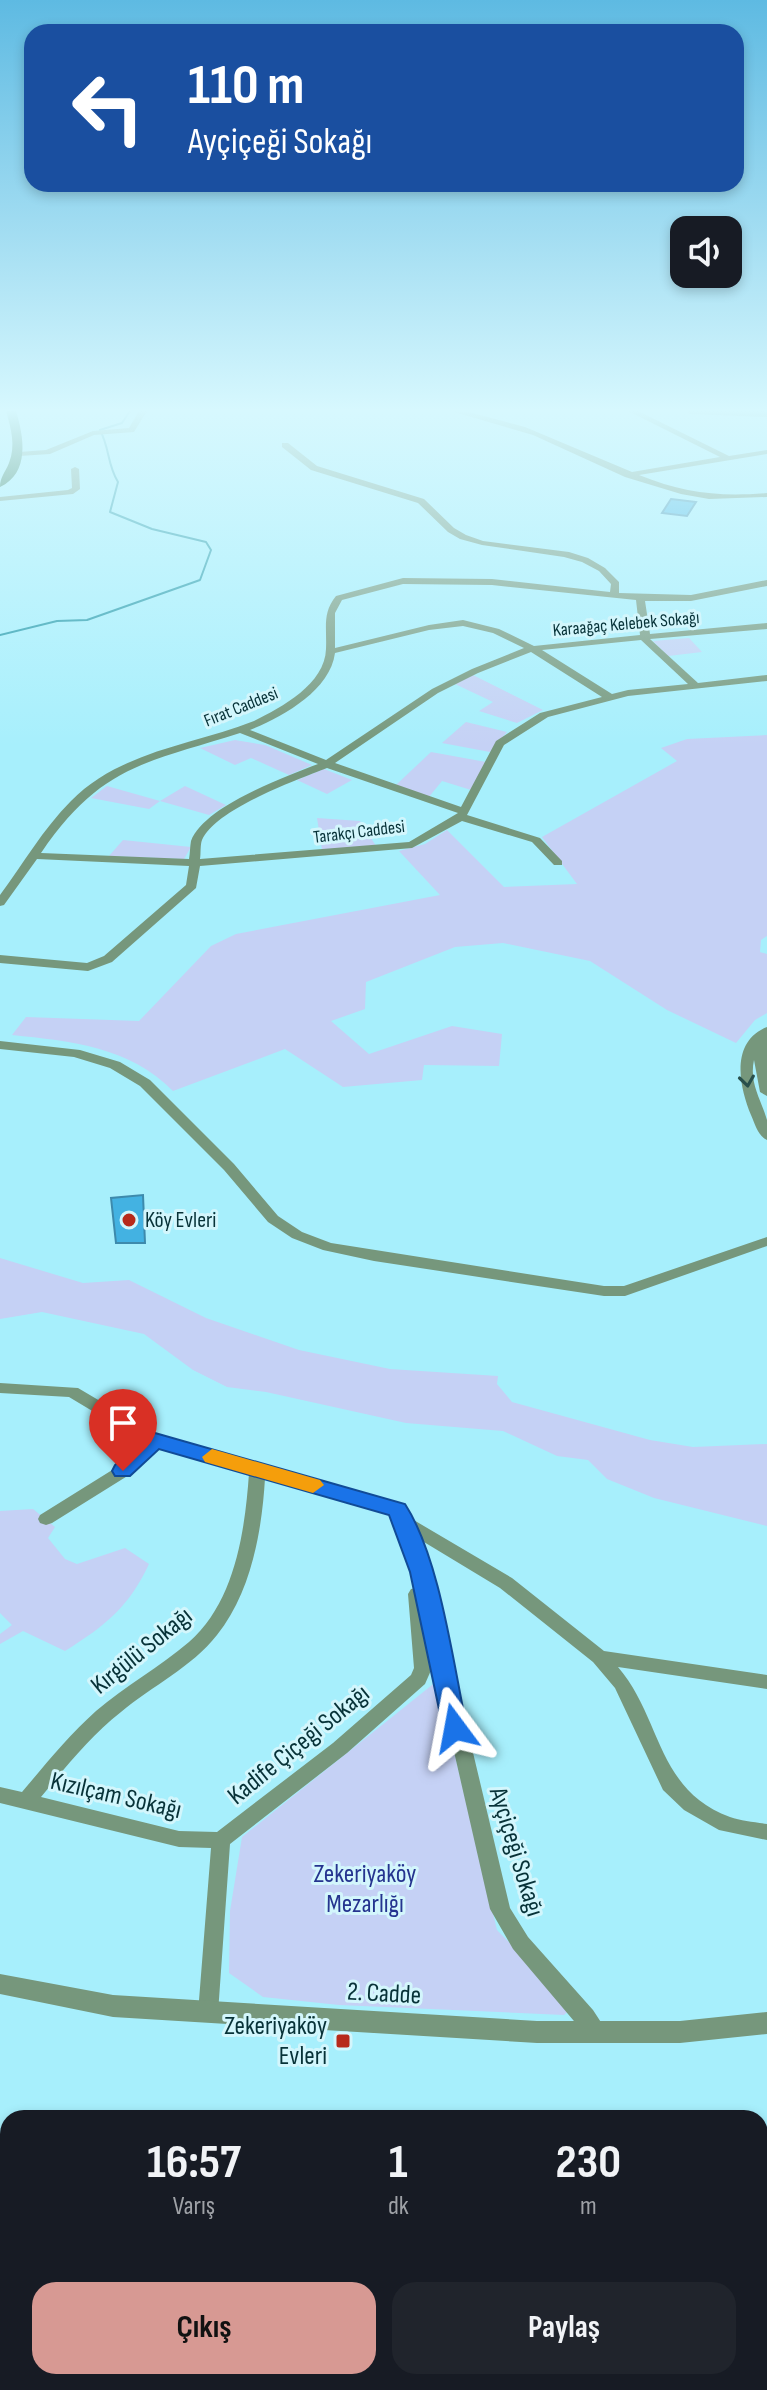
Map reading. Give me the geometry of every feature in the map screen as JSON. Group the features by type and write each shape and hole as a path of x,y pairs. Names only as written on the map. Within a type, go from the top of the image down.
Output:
{"street":[{"path":"443,523 464,538 493,546 583,558 607,571 616,584 614,596"},
{"path":"609,697 573,672 480,624 426,628 359,648 331,651 329,619 332,604 339,598 370,587 403,581 481,582 640,598 691,598 767,583"},
{"path":"640,598 646,642 694,684"},
{"name":"Karaağaç Kelebek Sokağı","path":"0,959 88,967 108,959 192,886 197,840 210,823 252,795 327,764 435,691 530,649 767,626"},
{"name":"Fırat Caddesi","path":"0,903 35,856 56,820 104,779 135,762 238,729 289,705 327,667 331,651"},
{"path":"463,814 500,743 544,715 609,697 694,684 767,678"},
{"path":"238,729 536,840 558,863"},
{"name":"Tarakçı Caddesi","path":"35,856 196,863 412,845 463,814"},
{"path":"767,1033 760,1060 767,1092"},
{"path":"767,1033 757,1039 744,1059 749,1093 767,1136"},
{"path":"0,1045 75,1053 115,1065 145,1083 229,1167 273,1219 297,1235 328,1247 463,1272 604,1291 625,1291 767,1241"},
{"path":"749,1246 767,1231"},
{"path":"0,1388 72,1392 155,1441 397,1509 406,1523 506,1583 599,1657 622,1684 670,1785 705,1814 726,1824 767,1832"},
{"path":"46,1519 123,1471 155,1441"},
{"name":"Kırgülü Sokağı","path":"25,1802 103,1716 199,1644 219,1619 233,1590 256,1510 258,1469"},
{"name":"Kadife Çiçeği Sokağı","path":"221,1840 340,1748 419,1679 423,1668 419,1613 406,1523"},
{"name":"Ayçiçeği Sokağı","path":"406,1523 421,1572 500,1909 526,1953 577,2003 597,2033"},
{"path":"599,1657 767,1682"},
{"name":"Kızılçam Sokağı","path":"0,1795 179,1839 221,1840"},
{"path":"208,2013 221,1840"},
{"name":"2. Cadde","path":"0,1984 113,2006 597,2033 680,2032 767,2023"}],"green space":[{"path":"689,638 702,652 668,656 653,641"},
{"path":"473,675 543,710 517,723 479,711 493,702 455,684"},
{"path":"466,722 507,732 490,752 442,743"},
{"path":"767,735 767,936 761,940 760,952 767,954 767,1013 755,1020 736,1043 667,1010 590,961 503,943 455,947 366,982 365,1009 331,1021 369,1054 452,1026 502,1034 499,1066 424,1065 422,1080 343,1087 285,1049 173,1091 156,1076 119,1056 78,1044 12,1035 26,1017 139,1021 211,946 236,934 440,895 399,851 425,844 447,830 504,887 577,884 542,837 677,761 661,748 687,739"},
{"path":"235,740 265,745 312,765 289,775 251,758 235,765 200,748"},
{"path":"431,752 486,762 471,790 442,781 428,798 396,785"},
{"path":"324,769 352,780 327,794 297,780"},
{"path":"107,786 160,801 149,809 91,798"},
{"path":"185,786 226,805 209,815 160,801"},
{"path":"317,818 360,821 376,846 322,850"},
{"path":"123,840 191,847 184,859 109,856"},
{"path":"0,1258 83,1283 129,1280 206,1318 299,1350 390,1369 498,1376 497,1384 512,1402 650,1440 693,1447 767,1444 767,1526 654,1498 607,1479 588,1460 557,1456 503,1431 406,1423 266,1392 227,1387 193,1370 144,1334 42,1312 0,1319"},
{"path":"33,1509 55,1527 48,1538 65,1559 77,1564 125,1548 149,1564 124,1604 92,1633 65,1651 23,1631 0,1644 0,1634 12,1625 0,1613 0,1511"},
{"name":"Zekeriyaköy Mezarlığı","path":"437,1681 497,1930 573,2007 564,2015 339,2005 263,1997 229,1973 230,1911 242,1837"}],"building":[{"name":"Köy Evleri","path":"143,1195 145,1243 116,1243 111,1198"}],"waterway":[{"path":"0,635 57,621 87,620 200,580 211,550 206,542 136,523"}],"slow traffic":[{"path":"212,1457 313,1485"}],"place":[{"name":"Köy Evleri","path":"129,1220"},
{"name":"Zekeriyaköy Evleri","path":"343,2041"}],"route":[{"path":"123,1471 155,1441 397,1509 406,1523 421,1572 455,1728"}]}
